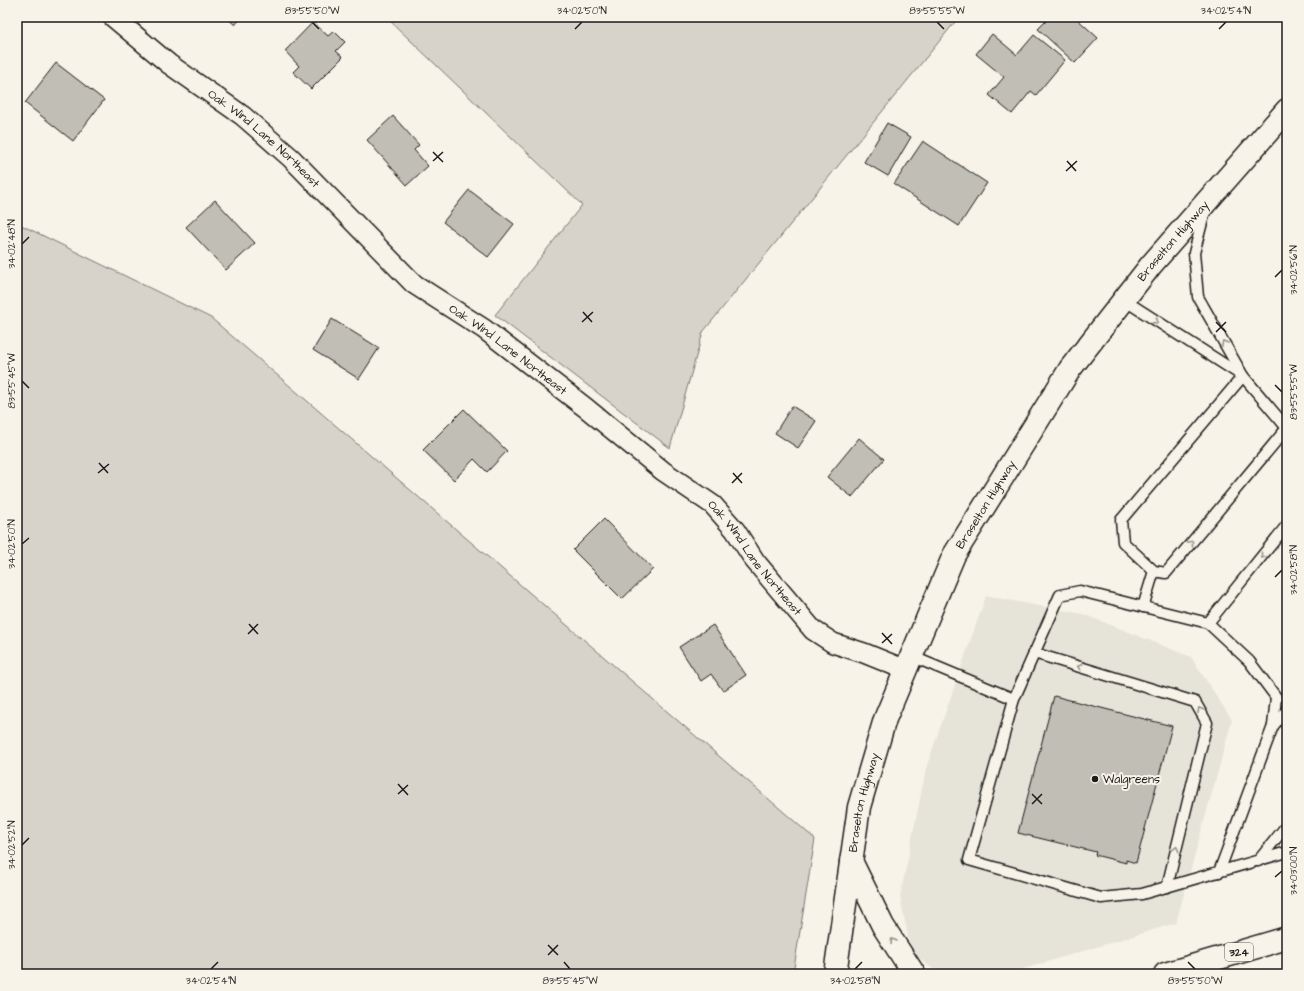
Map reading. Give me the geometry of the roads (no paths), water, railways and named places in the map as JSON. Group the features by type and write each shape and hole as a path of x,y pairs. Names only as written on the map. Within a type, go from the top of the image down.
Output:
{"main road":[{"name":"Braselton Highway","path":"835,974 859,807 885,719 954,555 1070,369 1124,300 1287,110"},
{"path":"851,861 883,926 914,974"},
{"name":"324","path":"1165,974 1287,938"}],"street":[{"name":"Oak Wind Lane Northeast","path":"113,17 169,64 243,116 291,158 414,284 484,329 586,408 663,471 713,506 735,530 755,561 814,630 834,642 864,653 909,663"}],"lane":[{"path":"1207,202 1194,253 1198,297 1243,376 1287,428 1166,573 1154,572 1123,542 1121,520 1243,376"},
{"path":"1124,300 1243,376"},
{"path":"1208,623 1287,525"},
{"path":"1143,607 1154,572"},
{"path":"1219,872 1273,726 1276,697 1249,661 1208,623 1080,591 1060,595 1014,699 968,860 1101,898 1142,894 1258,861 1287,852"},
{"path":"1034,653 1195,702 1207,723 1167,887"},
{"path":"909,663 1014,699"},
{"path":"1273,726 1287,710"},
{"path":"1258,861 1287,825"}],"place":[{"name":"Walgreens","path":"1095,779"}]}
